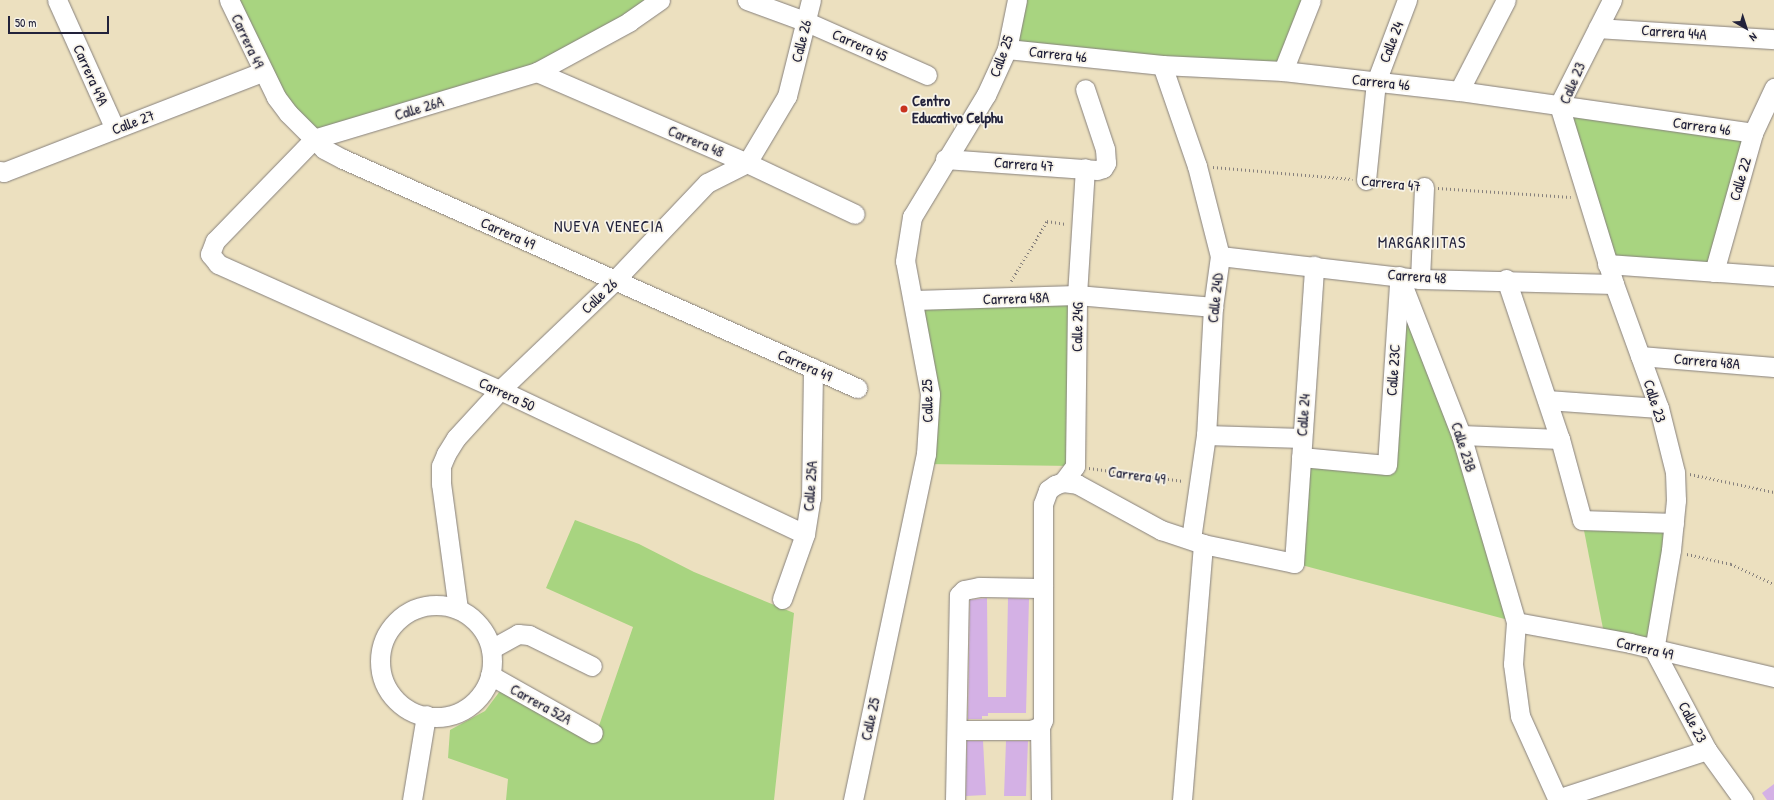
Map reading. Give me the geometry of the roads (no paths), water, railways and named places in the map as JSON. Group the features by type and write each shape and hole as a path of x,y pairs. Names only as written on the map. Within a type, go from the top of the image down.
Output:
{"street":[{"name":"Carrera 49A","path":"58,0 115,129"},
{"name":"Carrera 49","path":"229,0 262,72 288,113 324,148 343,160 857,388"},
{"name":"Calle 26A","path":"210,254 215,241 314,139 537,72 629,22 660,0"},
{"name":"Carrera 45","path":"747,0 807,22 928,75"},
{"name":"Calle 26","path":"458,609 441,484 441,466 456,438 500,390 614,281 707,183 747,163 787,96 807,22 811,0"},
{"name":"Calle 25","path":"853,800 926,454 930,394 914,300 905,261 912,217 945,159 986,95 1007,49 1017,0"},
{"path":"1283,72 1311,0"},
{"name":"Calle 24","path":"1366,180 1376,82 1407,0"},
{"path":"1459,90 1506,0"},
{"name":"Calle 23","path":"1612,0 1559,105 1607,264 1659,408 1675,472 1676,500 1674,523 1654,650 1707,750 1738,798"},
{"name":"Carrera 44A","path":"1598,28 1774,39"},
{"name":"Carrera 46","path":"1007,49 1162,65 1283,72 1459,90 1753,133"},
{"name":"Calle 24D","path":"1162,65 1197,166 1220,256 1213,307 1206,434 1200,483 1182,800"},
{"name":"Calle 27","path":"2,171 262,72"},
{"name":"Carrera 48","path":"537,72 747,163 855,214"},
{"name":"Calle 22","path":"1714,272 1753,133 1774,88"},
{"name":"Calle 24G","path":"1063,482 1075,466 1080,226 1094,168 1106,163 1105,149 1085,89"},
{"name":"Carrera 47","path":"945,159 1094,168"},
{"path":"1420,279 1424,187"},
{"name":"Carrera 50","path":"210,254 218,264 500,390 805,534"},
{"name":"Carrera 48","path":"1220,256 1420,279 1506,279 1614,284"},
{"path":"1607,264 1774,276"},
{"name":"Calle 24","path":"1197,542 1294,563 1314,266"},
{"name":"Calle 23B","path":"1399,276 1462,435 1516,622"},
{"name":"Calle 23C","path":"1301,448 1387,465 1399,276"},
{"path":"1506,279 1560,439 1582,520 1674,523"},
{"name":"Carrera 48A","path":"914,300 1000,299 1078,295 1213,307"},
{"name":"Carrera 48A","path":"1640,356 1774,367"},
{"name":"Calle 25A","path":"782,599 805,534 811,498 813,368"},
{"path":"1547,400 1659,408"},
{"path":"1206,434 1301,448"},
{"path":"1462,435 1560,439"},
{"path":"1040,800 1040,727 1044,720 1043,504 1048,490 1063,482 1077,484 1127,513 1161,530 1197,542"},
{"path":"955,800 959,595 964,590 979,587 1043,588"},
{"path":"446,606 458,609 479,625 491,649 490,676 476,699 466,708 440,716 426,716 403,706 387,687 380,663 384,639 399,619 421,607 446,606"},
{"name":"Carrera 49","path":"1516,622 1654,650 1774,677"},
{"path":"1516,622 1512,664 1520,716 1558,800 1707,750"},
{"path":"491,649 518,634 529,635 592,666"},
{"name":"Carrera 52A","path":"490,676 593,733"},
{"path":"412,800 426,716"},
{"path":"957,730 1013,731 1040,727"}],"place":[{"name":"Centro Educativo Celphu","path":"904,109"}],"district":[{"name":"NUEVA VENECIA","path":"609,226"},
{"name":"MARGARIITAS","path":"1422,242"}]}
